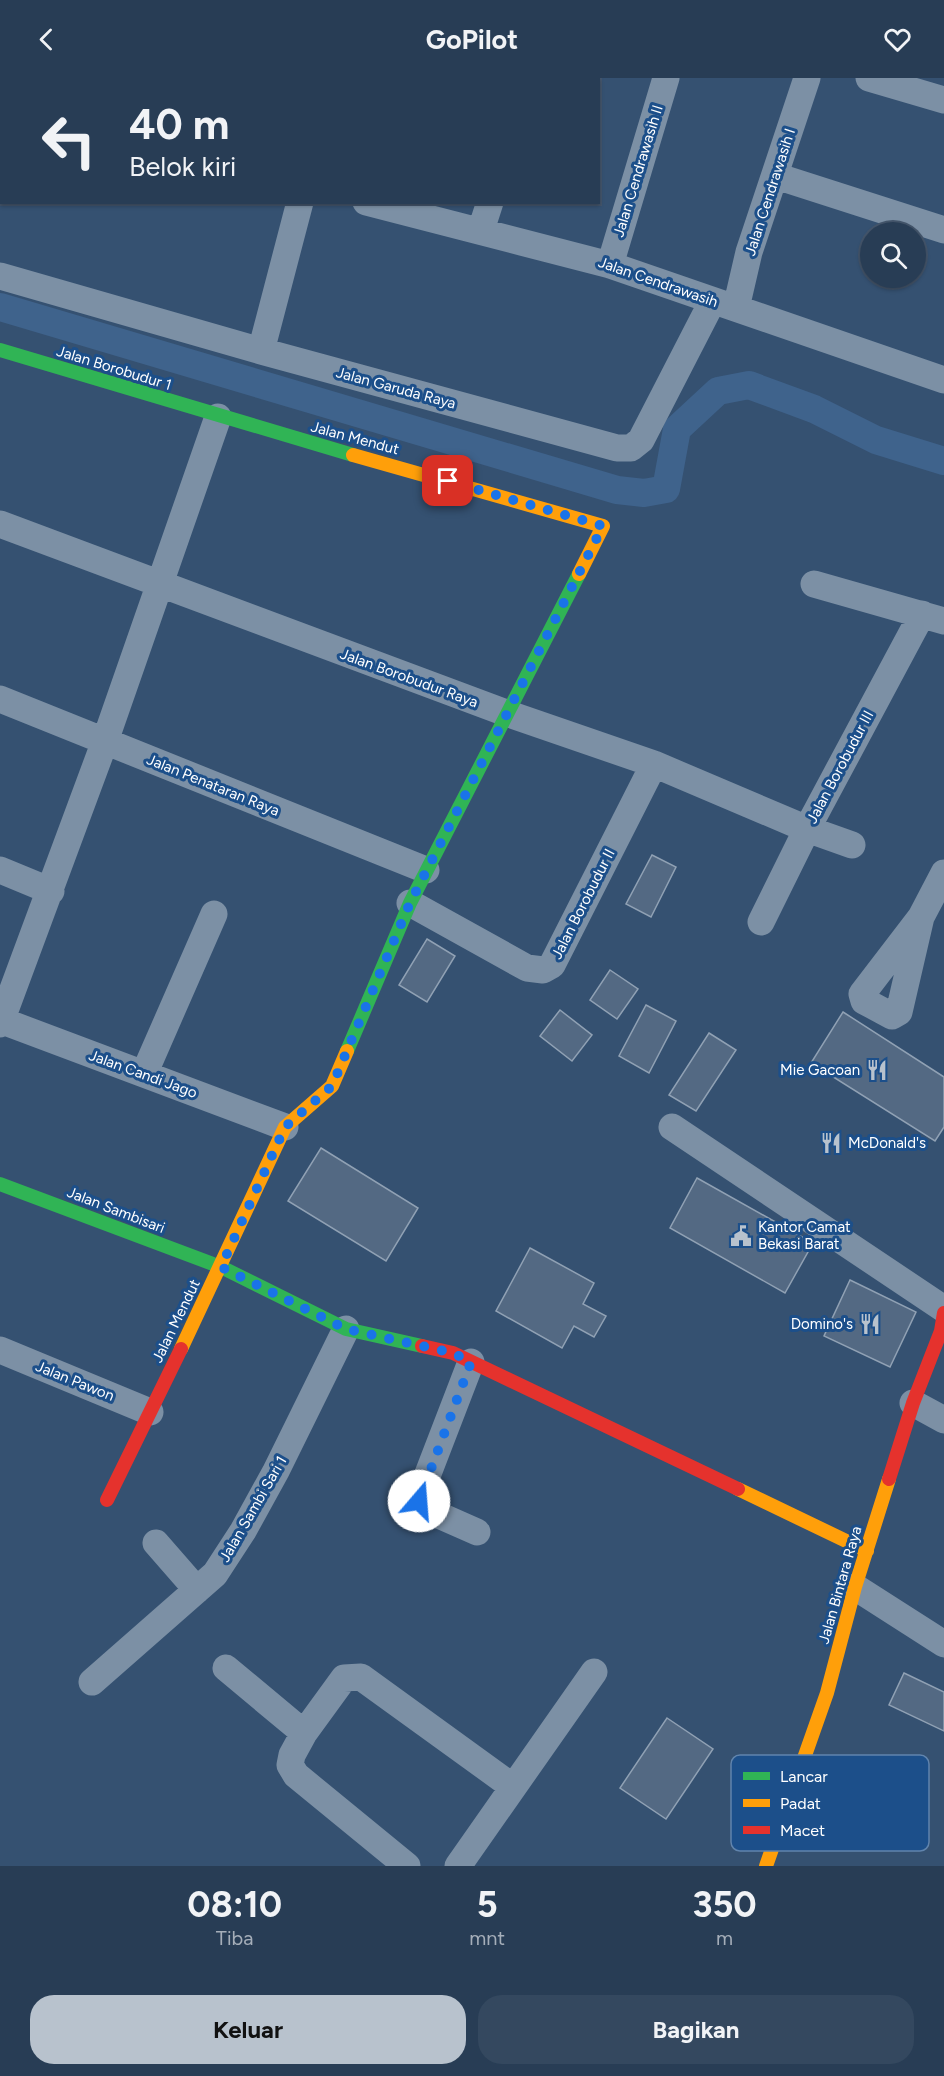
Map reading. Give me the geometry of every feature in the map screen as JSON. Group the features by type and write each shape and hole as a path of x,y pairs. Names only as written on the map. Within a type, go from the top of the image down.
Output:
{"street":[{"name":"Jalan Cendrawasih II","path":"610,265 666,78"},
{"name":"Jalan Cendrawasih I","path":"724,305 749,252 807,78"},
{"path":"869,78 944,100"},
{"path":"776,176 944,230"},
{"path":"261,351 299,204"},
{"name":"Jalan Cendrawasih","path":"373,204 610,265 944,380"},
{"path":"481,230 489,204"},
{"name":"Jalan Garuda Raya","path":"0,276 261,351 617,448 631,448 641,440 724,305"},
{"name":"Jalan Borobudur 1","path":"0,350 218,417"},
{"path":"0,1022 51,891 218,417"},
{"name":"Jalan Mendut","path":"106,1500 221,1267 285,1127 332,1086 410,903 509,714 603,526 218,417"},
{"name":"Jalan Borobudur Raya","path":"0,524 158,585 509,714 654,764 807,829 852,845"},
{"path":"814,584 933,618"},
{"name":"Jalan Borobudur III","path":"761,922 807,829 933,618"},
{"name":"Jalan Penataran Raya","path":"0,699 426,870"},
{"name":"Jalan Borobudur II","path":"410,903 527,968 543,970 552,965 654,764"},
{"path":"0,870 51,891"},
{"path":"921,917 944,873"},
{"path":"144,1074 214,914"},
{"name":"Jalan Candi Jago","path":"0,1022 285,1127"},
{"path":"672,1127 944,1308"},
{"name":"Jalan Sambisari","path":"0,1184 221,1267 346,1329 453,1353 867,1551"},
{"name":"Jalan Bintara Raya","path":"805,1755 827,1693 855,1587 913,1403 941,1331 944,1313"},
{"name":"Jalan Sambi Sari 1","path":"92,1682 215,1574 243,1531 276,1471 346,1329"},
{"name":"Jalan Pawon","path":"0,1350 150,1412"},
{"path":"471,1362 419,1497 425,1509 477,1532"},
{"path":"913,1403 944,1420"},
{"path":"156,1544 196,1590"},
{"path":"855,1587 944,1644"},
{"path":"226,1668 304,1733"},
{"path":"458,1866 594,1672"},
{"path":"406,1866 296,1775 290,1765 292,1755 304,1733 344,1678 361,1677 513,1787"},
{"name":"Jalan Bintara Raya","path":"766,1866 771,1851"}],"building":[{"path":"652,855 676,867 651,917 626,904"},
{"path":"427,939 455,956 427,1002 399,985"},
{"path":"610,970 638,989 617,1019 590,1000"},
{"path":"646,1005 676,1021 649,1073 619,1056"},
{"path":"560,1010 592,1035 572,1061 540,1036"},
{"name":"Mie Gacoan","path":"843,1012 944,1077 944,1127 935,1141 811,1063"},
{"path":"709,1033 736,1050 696,1111 669,1095"},
{"path":"321,1148 418,1208 386,1261 288,1201"},
{"name":"Kantor Camat Bekasi Barat","path":"697,1178 813,1243 785,1293 670,1228"},
{"path":"530,1248 594,1283 583,1304 606,1316 594,1337 574,1326 562,1348 496,1311"},
{"name":"Domino's","path":"850,1280 916,1312 890,1367 824,1336"},
{"path":"904,1673 944,1692 944,1731 889,1705"},
{"path":"667,1718 713,1749 666,1819 620,1788"}],"waterway":[{"path":"0,307 617,490 644,493 666,489 677,429 718,391 749,385 814,409 876,440 944,461"}],"traffic: fast":[{"path":"0,350 353,455"},
{"path":"347,1051 410,903 579,574"},
{"path":"0,1184 221,1267 346,1329 422,1346"}],"traffic: slow":[{"path":"353,455 603,526 579,574"},
{"path":"181,1349 285,1127 332,1086 347,1051"},
{"path":"805,1755 827,1693 855,1587 889,1479"},
{"path":"738,1489 867,1551"},
{"path":"766,1866 771,1851"}],"traffic: jam":[{"path":"889,1479 913,1403 941,1331 944,1313"},
{"path":"422,1346 453,1353 738,1489"},
{"path":"107,1500 181,1349"}],"place":[{"name":"Mie Gacoan","path":"877,1070"},
{"name":"McDonald's","path":"831,1143"},
{"name":"Kantor Camat Bekasi Barat","path":"741,1236"},
{"name":"Domino's","path":"870,1324"}],"route":[{"path":"419,1501 471,1362 453,1353 346,1329 221,1267 285,1127 332,1086 410,903 509,714 603,526 448,481"}]}
